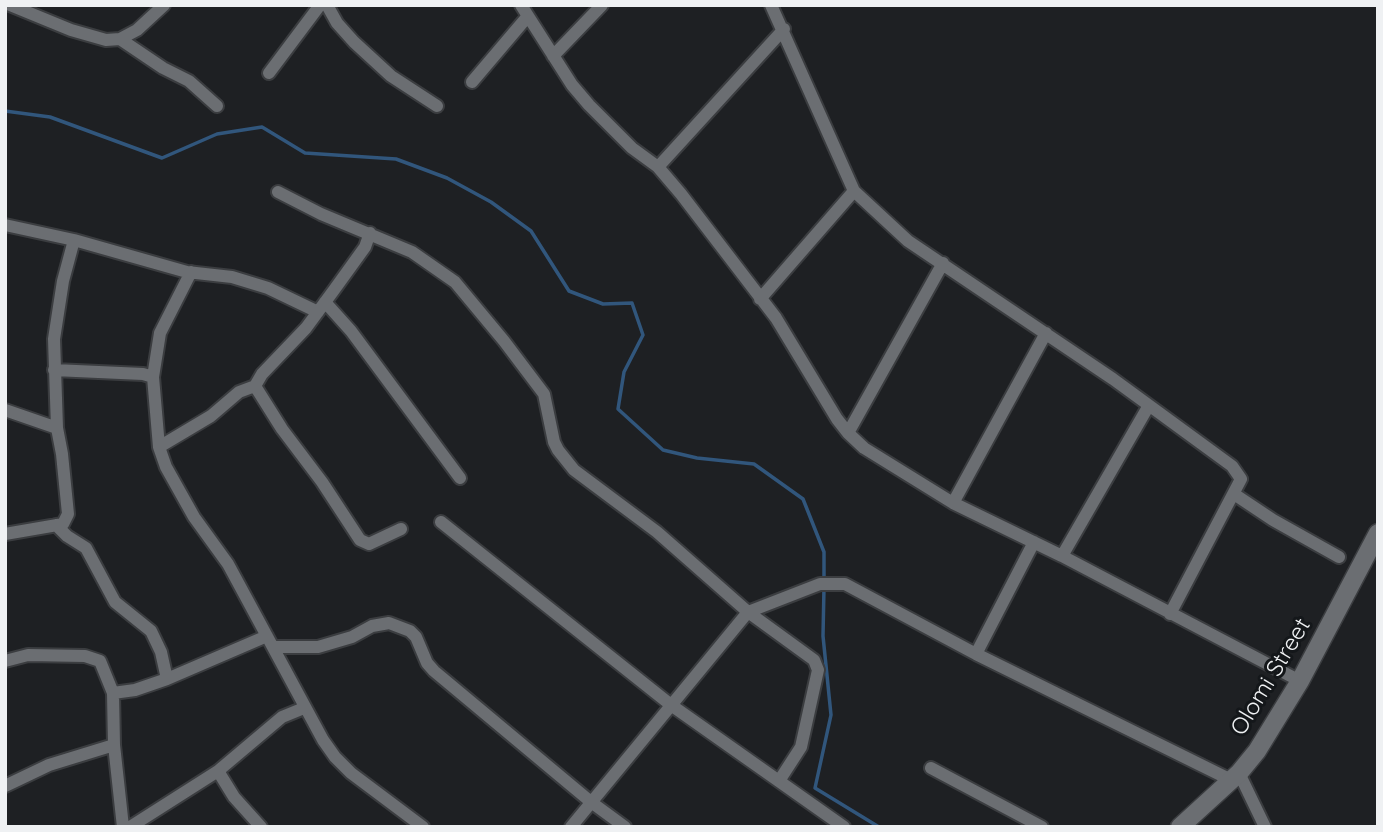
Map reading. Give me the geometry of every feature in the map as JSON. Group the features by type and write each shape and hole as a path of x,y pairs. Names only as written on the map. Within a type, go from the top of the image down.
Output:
{"main road":[{"name":"Olomi Street","path":"1180,827 1235,777 1257,751 1300,681 1378,533"}],"street":[{"path":"10,5 71,30 106,40 120,38 137,30 164,5"},
{"path":"269,73 320,5"},
{"path":"327,5 337,23 354,42 391,76 437,106"},
{"path":"552,56 603,5"},
{"path":"771,5 854,191 908,241 1046,332 1231,466 1241,479 1170,614"},
{"path":"472,82 525,11 572,85 602,120 658,167 681,194 794,345 832,411 848,433 885,463 953,503 1062,556 1300,681"},
{"path":"658,167 783,29"},
{"path":"120,38 163,68 189,80 217,106"},
{"path":"760,299 854,191"},
{"path":"278,192 321,214 412,252 454,282 544,394 554,442 574,470 657,531 748,612 814,660 818,670 801,747 779,781"},
{"path":"5,225 74,240 191,272 232,277 322,307 351,331 460,478"},
{"path":"159,447 211,416 239,392 255,386 262,374 322,307 365,247 370,233"},
{"path":"5,534 66,521 69,508 57,428 54,339 58,307 74,240"},
{"path":"848,433 943,263"},
{"path":"191,272 160,333 153,377 159,447 166,467 194,517 228,564 304,708 335,757 423,827"},
{"path":"953,503 1046,332"},
{"path":"54,370 143,374 153,377"},
{"path":"255,386 360,540 369,544 401,528"},
{"path":"1062,556 1148,407"},
{"path":"5,410 57,428"},
{"path":"1234,494 1273,520 1339,557"},
{"path":"441,522 671,705 844,827"},
{"path":"56,525 66,536 86,548 115,602 151,631 161,652 167,679"},
{"path":"976,654 1034,542"},
{"path":"571,827 748,612 820,584 845,584 976,654 1235,777 1265,827"},
{"path":"113,693 135,690 271,642 318,648 352,637 372,626 388,623 410,631 434,671 591,802 625,827"},
{"path":"5,661 28,655 92,658 100,661 113,693 114,745 124,827"},
{"path":"130,827 218,771 282,717 304,708"},
{"path":"5,786 49,765 114,745"},
{"path":"931,768 1042,827"},
{"path":"218,771 234,797 261,827"}],"waterway":[{"path":"5,111 50,117 162,158 217,134 262,127 305,153 396,159 447,178 491,202 531,231 569,291 603,304 632,303 643,335 624,372 618,409 663,450 697,458 754,464 803,499 824,552 824,580"},
{"path":"824,587 823,636 831,715 815,788 879,827"}]}
